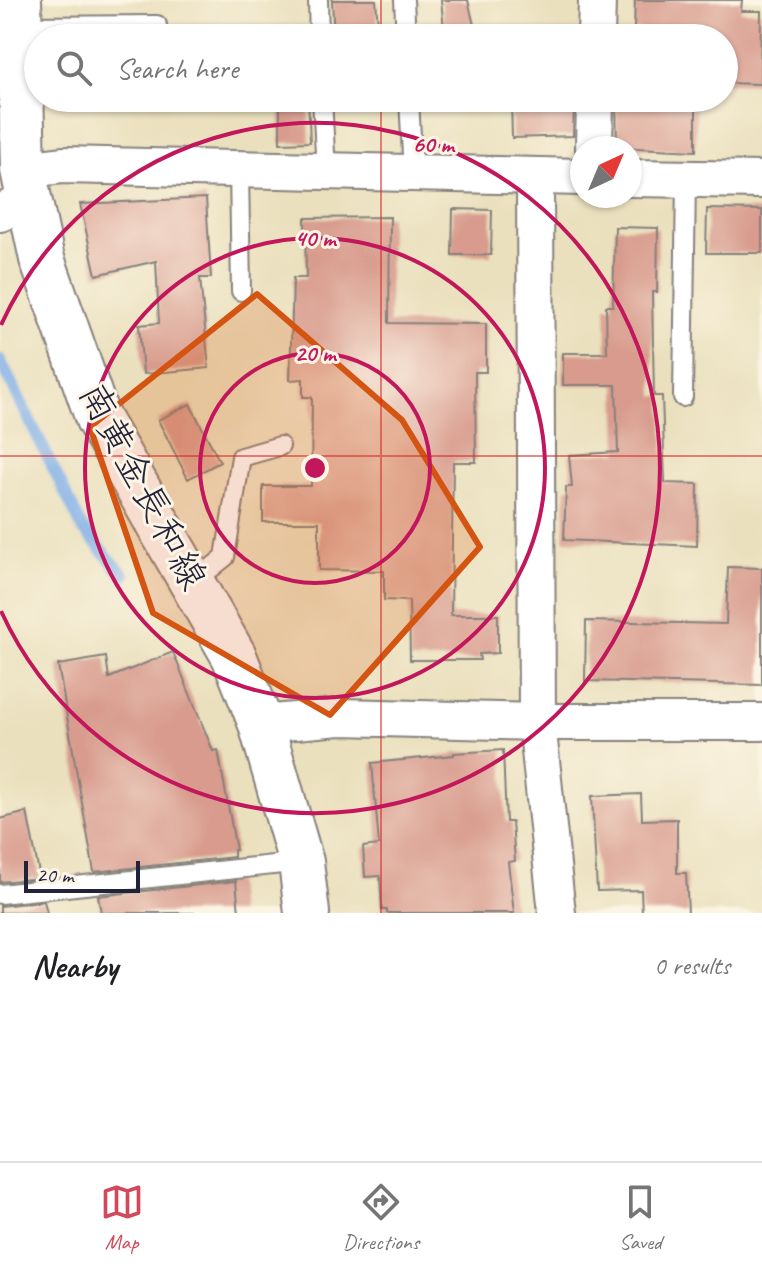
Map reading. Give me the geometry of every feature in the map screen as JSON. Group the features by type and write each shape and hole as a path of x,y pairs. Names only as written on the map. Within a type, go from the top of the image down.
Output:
{"main road":[{"name":"南黄金長和線","path":"20,13 18,194 98,419 234,656 261,724 301,862 307,913"}],"street":[{"path":"596,24 597,0"},
{"path":"594,136 595,112"},
{"path":"18,194 63,165 570,177"},
{"path":"535,178 537,722 557,913"},
{"path":"642,178 762,180"},
{"path":"261,724 340,717 537,722 762,722"}],"lane":[{"path":"318,0 319,24"},
{"path":"404,0 405,24"},
{"path":"20,13 146,24"},
{"path":"323,112 326,172"},
{"path":"410,112 413,175"},
{"path":"239,170 241,291"},
{"path":"683,397 686,179"},
{"path":"194,582 225,557 241,457 280,446"},
{"path":"0,894 301,862"}],"highlighted area":[{"path":"257,294 402,420 480,547 330,715 153,613 90,427"}],"building":[{"path":"332,0 376,0 378,24 333,24"},
{"path":"441,0 468,0 474,24 444,24"},
{"path":"635,0 742,0 741,11 761,11 760,84 738,83 738,24 634,24"},
{"path":"280,112 309,112 310,142 280,143"},
{"path":"511,112 574,112 573,136 512,138"},
{"path":"616,112 696,112 696,151 642,148 642,136 617,136"},
{"path":"206,198 211,278 200,278 209,368 143,374 139,325 159,323 156,261 96,275 80,204"},
{"path":"453,209 492,210 491,255 452,255"},
{"path":"707,209 762,210 762,253 706,253"},
{"path":"390,217 389,323 486,324 486,372 475,372 476,462 453,462 451,615 498,615 498,653 479,654 480,660 410,660 409,601 384,600 384,571 319,570 319,522 263,522 263,486 311,486 312,397 303,397 303,379 290,380 293,278 306,278 305,218"},
{"path":"615,227 658,228 657,292 652,292 654,396 662,396 665,483 698,484 697,546 564,540 566,487 572,487 569,455 618,452 616,385 563,385 563,353 607,353 606,306 613,306"},
{"path":"190,404 220,462 188,479 158,420"},
{"path":"728,567 762,568 762,685 585,681 586,621 726,624"},
{"path":"173,652 213,751 218,750 236,850 234,857 94,872 58,665 106,657 109,678"},
{"path":"503,750 506,822 512,822 515,861 508,862 514,913 387,913 387,910 382,910 380,876 365,877 363,847 379,845 372,763"},
{"path":"641,794 642,820 677,819 677,873 686,873 688,913 642,913 641,890 597,891 592,796"},
{"path":"27,812 40,878 0,882 0,819"},
{"path":"236,881 239,913 101,913 98,896"},
{"path":"44,901 47,913 0,913 0,906"}],"waterway":[{"path":"0,360 83,529 124,575"}]}
